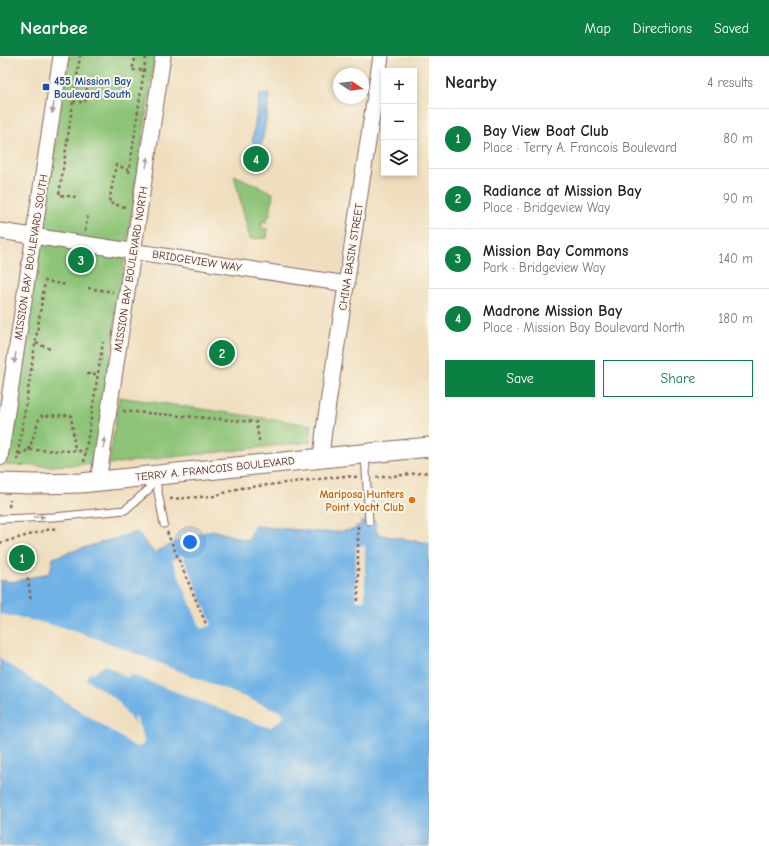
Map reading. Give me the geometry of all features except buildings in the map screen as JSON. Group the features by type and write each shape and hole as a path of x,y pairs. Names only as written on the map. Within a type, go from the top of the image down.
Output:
{"street":[{"name":"MISSION BAY BOULEVARD SOUTH","path":"0,458 62,56"},
{"name":"MISSION BAY BOULEVARD NORTH","path":"98,482 163,56"},
{"name":"CHINA BASIN STREET","path":"321,458 381,56"},
{"name":"BRIDGEVIEW WAY","path":"0,231 347,284"},
{"name":"TERRY A. FRANCOIS BOULEVARD","path":"0,483 59,484 98,482 429,447"}],"lane":[{"path":"365,454 368,522"},
{"path":"0,519 54,517 125,510 148,490 155,476"},
{"path":"155,476 164,524"}],"path":[{"path":"76,198 59,195 80,56"},
{"path":"128,178 146,56"},
{"path":"135,59 132,70 144,70"},
{"path":"73,102 85,102 87,88"},
{"path":"125,207 110,203 116,165 129,170"},
{"path":"86,224 88,214"},
{"path":"17,460 45,281 67,285"},
{"path":"88,288 113,292 111,298"},
{"path":"84,462 104,338"},
{"path":"36,344 50,349"},
{"path":"87,374 98,374"},
{"path":"122,411 256,422 259,440 258,436"},
{"path":"29,450 40,416 70,415 75,451"},
{"path":"18,454 29,450 85,451"},
{"path":"384,477 429,472"},
{"path":"179,499 214,496 240,488 350,477"},
{"path":"9,507 10,500"},
{"path":"0,543 47,530"},
{"path":"172,544 206,624"},
{"path":"358,547 358,601"},
{"path":"28,578 31,602"}],"green space":[{"path":"69,56 155,56 94,464 51,466 6,465"},
{"path":"234,175 273,193 270,216 268,215 267,222 262,221 262,227 264,229 268,229 267,238 250,239"},
{"path":"119,397 312,425 310,442 109,464"}],"water":[{"path":"260,93 270,95 262,144 252,142"},
{"path":"375,521 376,531 380,534 429,543 429,846 0,846 0,580 12,582 50,573 53,558 137,532 154,553 172,544 212,530 249,541 254,526 321,532 338,532 356,529 356,526 361,526 361,522"}],"pier":[{"path":"356,546 365,546 365,601 356,601"},
{"path":"183,556 212,625 201,629 172,560"},
{"path":"0,614 41,622 106,642 282,712 285,715 271,727 264,726 127,673 130,675 128,678 105,665 97,671 88,674 86,679 117,700 135,725 133,717 136,716 144,742 142,746 136,747 0,659"}],"place":[{"name":"455 Mission Bay Boulevard South","path":"46,87"},
{"name":"Madrone Mission Bay","path":"256,159"},
{"name":"Mission Bay Commons","path":"81,260"},
{"name":"Radiance at Mission Bay","path":"222,353"},
{"name":"Mariposa Hunters Point Yacht Club","path":"412,500"},
{"name":"Bay View Boat Club","path":"22,558"}]}
